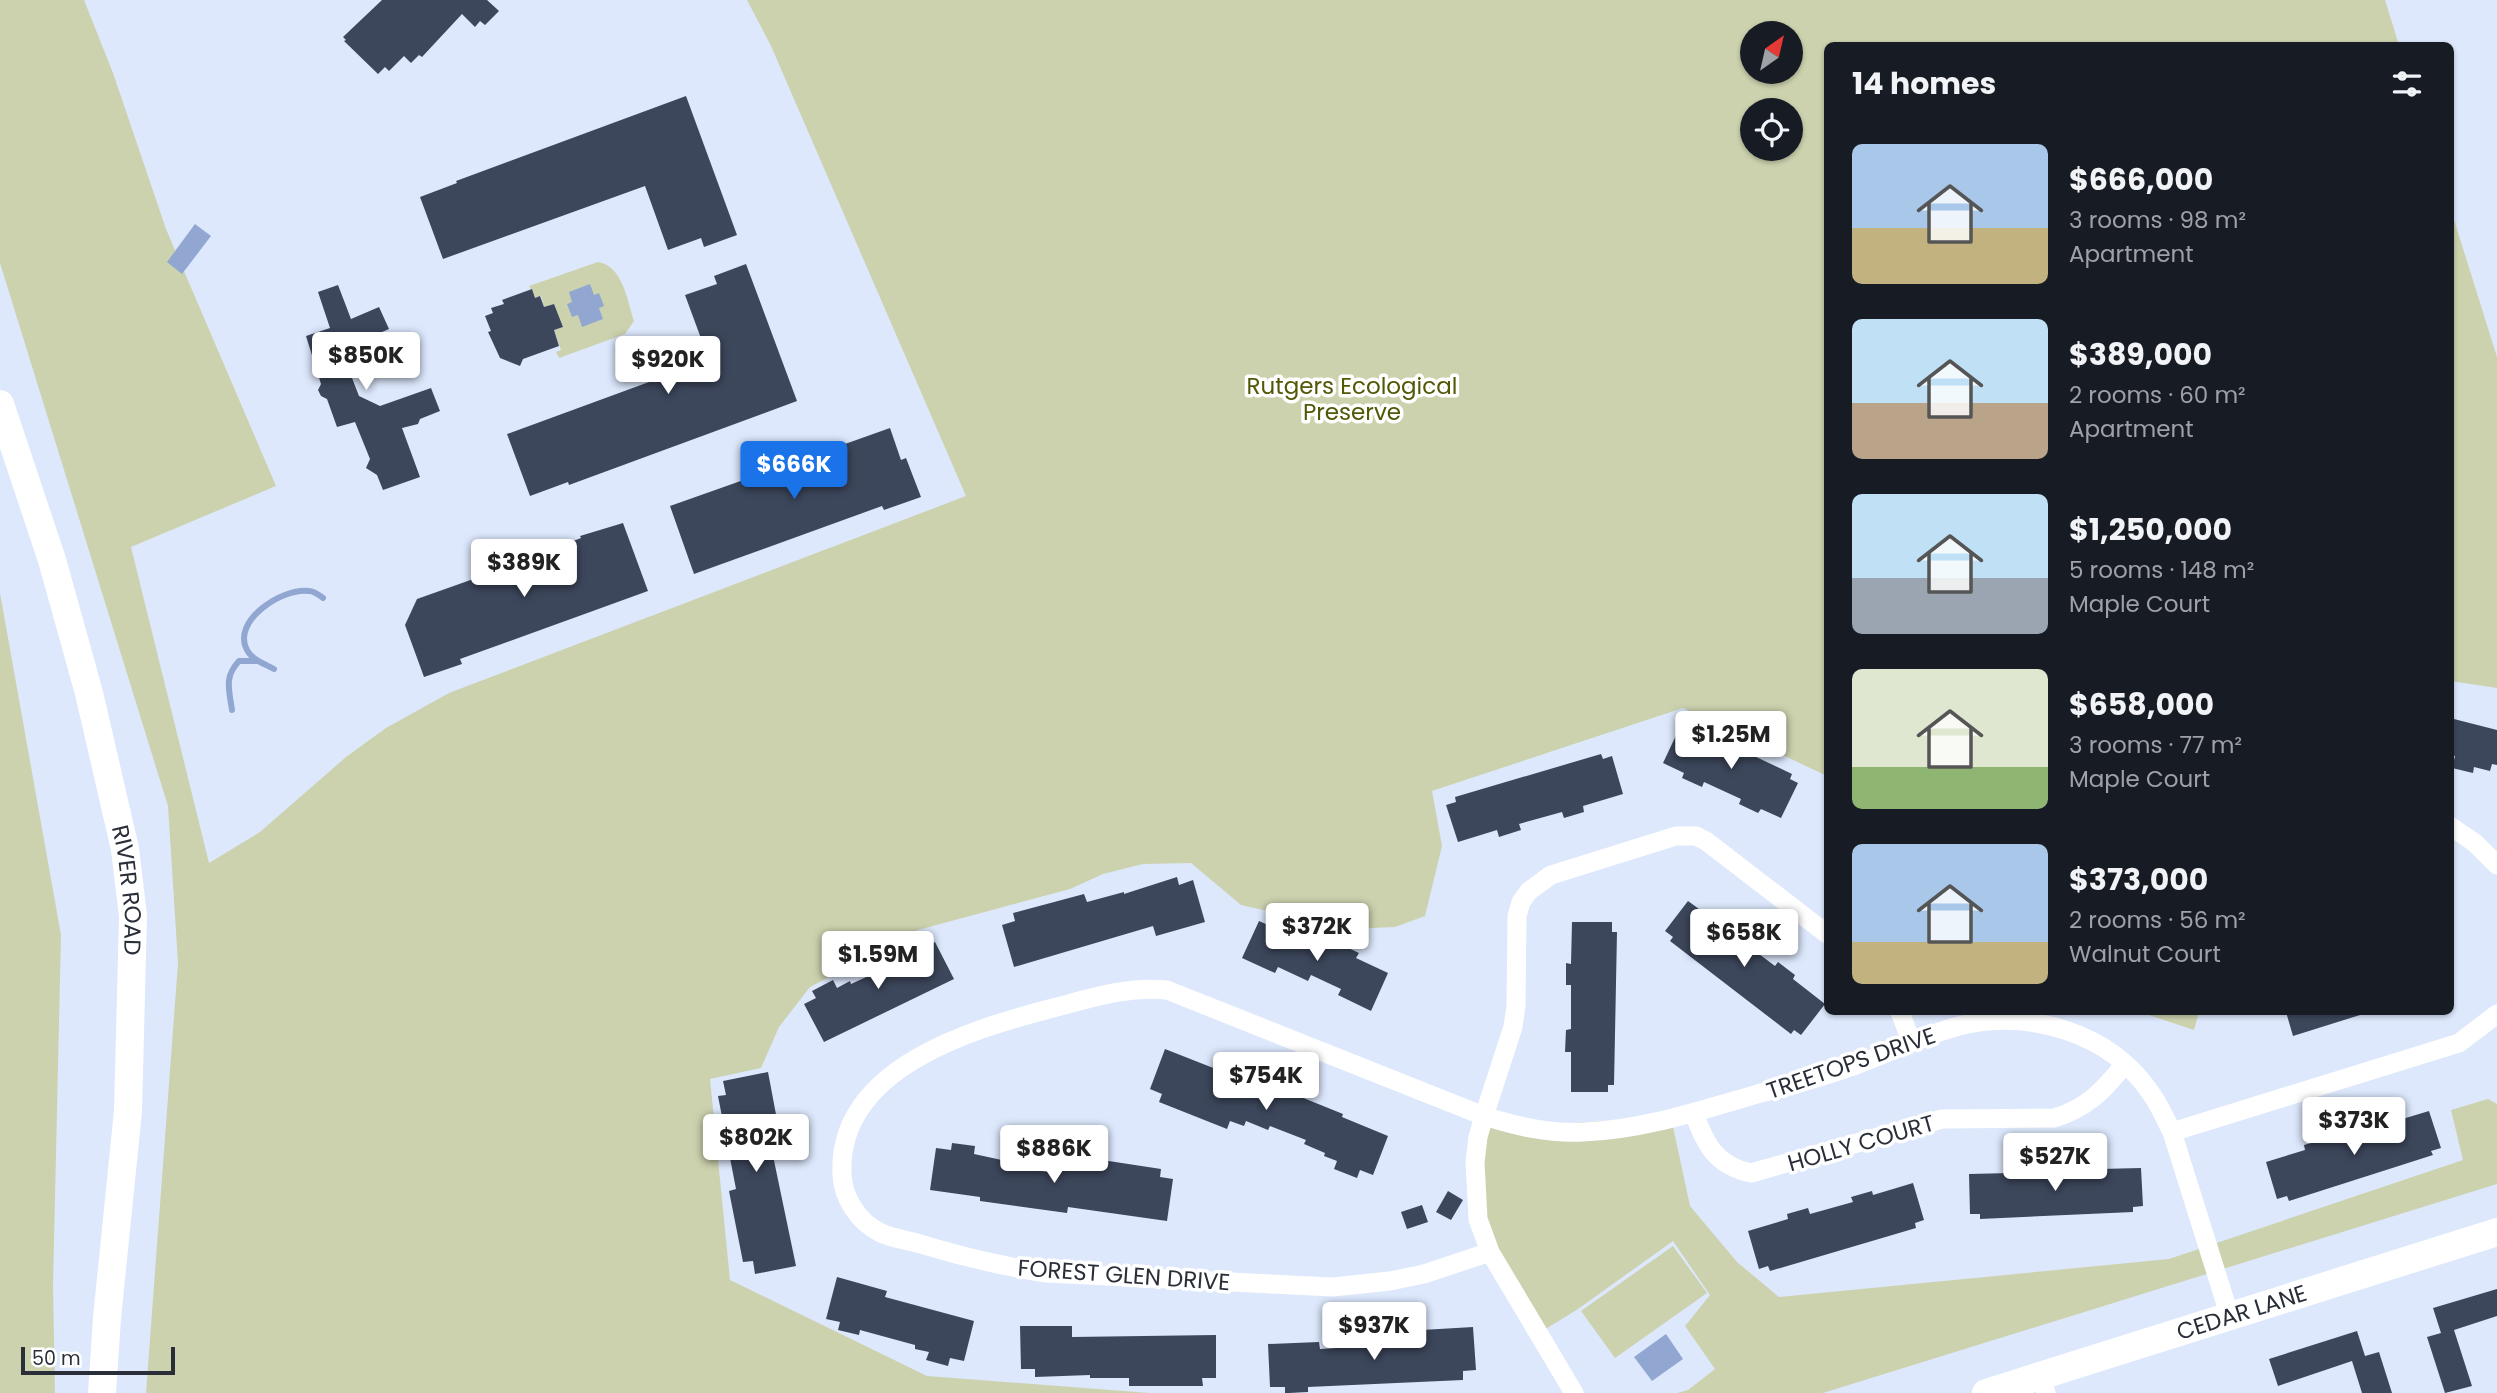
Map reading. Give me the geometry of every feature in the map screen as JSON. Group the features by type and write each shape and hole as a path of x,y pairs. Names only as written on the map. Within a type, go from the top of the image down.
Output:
{"street":[{"name":"RIVER ROAD","path":"0,404 52,560 89,693 125,849 133,916 128,1111 102,1393"},
{"path":"2454,829 2475,843 2497,865"},
{"path":"1574,1393 1490,1252 1478,1219 1475,1189 1478,1137 1513,1027 1516,1006 1517,916 1521,902 1529,891 1551,875 1676,836 1696,836 1824,931"},
{"name":"FOREST GLEN DRIVE","path":"1484,1116 1171,991 1144,987 1119,991 980,1028 917,1058 890,1077 860,1108 844,1142 842,1171 847,1199 855,1212 881,1233 946,1252 1046,1273 1325,1287 1390,1281 1424,1274 1490,1252"},
{"path":"2230,1317 2172,1132 2459,1043 2497,1014"},
{"path":"1901,1015 1911,1041"},
{"name":"TREETOPS DRIVE","path":"1484,1116 1518,1126 1582,1132 1619,1128 1694,1113 1850,1068 1911,1041 1961,1026 2038,1017 2079,1034 2108,1051 2151,1094 2172,1132"},
{"name":"HOLLY COURT","path":"1694,1113 1702,1136 1722,1162 1736,1170 1751,1173 1942,1119 2054,1118 2072,1113 2101,1093 2124,1065"},
{"name":"CEDAR LANE","path":"1986,1393 2043,1384 2230,1317 2497,1232"}],"green space":[{"name":"Rutgers Ecological Preserve","path":"0,0 84,0 113,73 166,229 276,486 131,547 209,863 260,832 346,757 386,728 449,693 966,496 771,46 747,0 2385,0 2398,42 1824,42 1824,775 1683,708 1432,791 1442,846 1425,916 1395,927 1348,929 1241,905 1191,863 1143,864 1103,874 1070,889 918,930 810,987 779,1027 761,1068 710,1079 730,1280 927,1376 1150,1393 146,1393 178,963 168,806 0,263"},
{"path":"2454,220 2497,357 2497,688 2454,682"},
{"path":"598,262 613,270 619,277 634,321 625,334 559,358 556,352 561,350 554,330 563,327 554,304 544,307 541,296 535,298 529,286"},
{"path":"0,593 61,935 53,1286 55,1393 0,1393"},
{"path":"2149,1015 2198,1015 2194,1030"},
{"path":"2488,1099 2497,1104 2497,1184 1823,1393 1677,1393 1688,1390 1715,1369 1685,1326 1710,1295 1673,1241 1578,1309 1539,1333 1490,1252 1475,1162 1484,1116 1518,1126 1671,1117 1690,1206 1737,1262 1779,1297 2169,1259 2463,1160 2451,1110"},
{"path":"1673,1246 1707,1293 1615,1358 1581,1311"}],"water":[{"path":"195,224 211,236 182,274 167,262"},
{"path":"590,284 594,295 599,293 604,306 599,308 603,319 582,327 578,315 572,317 567,304 572,302 569,292"},
{"path":"1666,1334 1683,1359 1652,1381 1634,1357"}],"building":[{"path":"382,0 487,0 499,11 485,25 480,21 475,27 462,14 422,57 419,55 411,63 404,56 389,71 385,67 378,74 343,37"},
{"path":"686,96 737,235 704,247 701,238 668,250 645,186 443,259 420,197 457,183 456,181"},
{"path":"746,264 797,401 569,485 568,482 530,496 507,434 709,360 685,295 717,284 714,276"},
{"path":"338,285 351,319 379,307 389,329 359,342 347,365 359,396 380,406 431,388 440,411 420,419 418,424 402,428 420,477 383,490 377,475 366,468 370,459 355,422 337,427 327,399 321,396 318,390 321,384 306,336 330,328 318,292"},
{"path":"532,289 535,298 540,296 544,307 554,304 563,327 554,330 559,346 523,359 520,366 500,358 488,332 491,331 485,316 493,313 491,308 504,304 502,300"},
{"path":"890,428 901,460 906,458 921,497 884,510 882,506 694,574 670,506"},
{"path":"623,523 648,591 460,659 462,664 424,677 405,625 417,599 558,549 581,538 580,536"},
{"path":"2454,719 2497,730 2497,765 2492,764 2490,771 2474,767 2473,773 2454,768"},
{"path":"1691,726 1792,774 1790,779 1798,783 1781,818 1761,809 1758,813 1739,804 1741,799 1704,782 1702,787 1682,778 1684,773 1663,763 1680,727 1689,731"},
{"path":"1601,754 1603,759 1612,756 1623,794 1583,806 1584,812 1564,818 1562,812 1519,824 1521,830 1499,837 1497,830 1458,842 1446,805 1456,802 1455,797"},
{"path":"1177,877 1179,885 1193,880 1205,922 1156,936 1153,926 1014,967 1002,925 1015,921 1013,913 1084,894 1087,902 1124,894"},
{"path":"1688,901 1721,925 1725,921 1742,934 1739,939 1775,966 1778,962 1795,975 1793,979 1824,1005 1801,1035 1794,1030 1791,1034 1670,941 1673,937 1665,931"},
{"path":"1259,921 1290,935 1293,929 1324,944 1327,938 1359,953 1356,958 1388,973 1371,1011 1338,995 1341,989 1311,975 1308,981 1278,967 1275,973 1242,958"},
{"path":"1572,922 1612,922 1612,932 1617,932 1614,1085 1608,1085 1608,1092 1571,1092 1571,1052 1565,1052 1566,1030 1571,1029 1571,985 1566,985 1566,963 1571,964"},
{"path":"918,940 922,949 935,942 954,979 824,1042 804,1004 816,998 812,991 833,980 837,988 873,974 902,959 897,951"},
{"path":"2287,1015 2360,1015 2293,1036"},
{"path":"1165,1049 1259,1086 1261,1081 1343,1114 1342,1117 1388,1136 1373,1175 1360,1170 1357,1178 1334,1169 1337,1161 1304,1144 1306,1140 1270,1126 1268,1130 1246,1121 1244,1126 1230,1121 1227,1129 1159,1102 1162,1094 1150,1089"},
{"path":"768,1072 778,1125 767,1127 796,1266 755,1274 753,1261 743,1262 729,1191 736,1189 718,1096 726,1095 723,1081"},
{"path":"2429,1111 2441,1148 2431,1151 2433,1155 2289,1201 2287,1196 2277,1199 2266,1162 2305,1150 2304,1145 2325,1139 2326,1143 2369,1130 2367,1126 2388,1119 2389,1123"},
{"path":"952,1143 975,1146 974,1154 1011,1162 1010,1166 1048,1172 1049,1167 1073,1170 1073,1165 1088,1167 1089,1158 1161,1169 1160,1177 1173,1179 1167,1221 1068,1207 1067,1213 980,1201 980,1197 930,1190 936,1148 951,1150"},
{"path":"2078,1166 2100,1166 2100,1169 2141,1168 2143,1206 2133,1207 2133,1212 1980,1219 1980,1214 1970,1214 1969,1174 2011,1173 2011,1168 2033,1167 2033,1173 2078,1171"},
{"path":"1913,1183 1924,1220 1915,1223 1916,1228 1770,1271 1768,1266 1759,1269 1748,1231 1788,1219 1787,1214 1808,1208 1810,1214 1853,1202 1851,1197 1872,1191 1873,1195"},
{"path":"1448,1191 1463,1200 1451,1220 1436,1212"},
{"path":"1422,1205 1428,1222 1407,1229 1401,1212"},
{"path":"837,1277 887,1291 885,1297 974,1321 964,1361 950,1358 948,1366 926,1360 929,1352 915,1349 915,1345 860,1330 859,1335 838,1330 840,1322 826,1319"},
{"path":"2497,1289 2497,1316 2454,1330 2472,1386 2445,1393 2427,1337 2441,1333 2433,1308"},
{"path":"1020,1326 1072,1326 1072,1337 1216,1335 1216,1378 1202,1378 1203,1386 1129,1386 1129,1378 1090,1378 1090,1375 1035,1377 1035,1369 1021,1369"},
{"path":"1473,1327 1476,1370 1463,1371 1463,1380 1308,1387 1308,1392 1289,1393 1285,1393 1285,1387 1270,1387 1268,1344 1319,1342 1320,1349 1405,1344 1405,1337 1422,1336 1422,1330"},
{"path":"2357,1331 2365,1356 2379,1352 2392,1393 2362,1393 2352,1361 2278,1386 2269,1359"}],"waterway":[{"path":"274,669 249,653 244,639 246,628 262,608 286,594 311,591 323,598"},
{"path":"232,710 229,689 231,672 239,661 257,661"}]}
